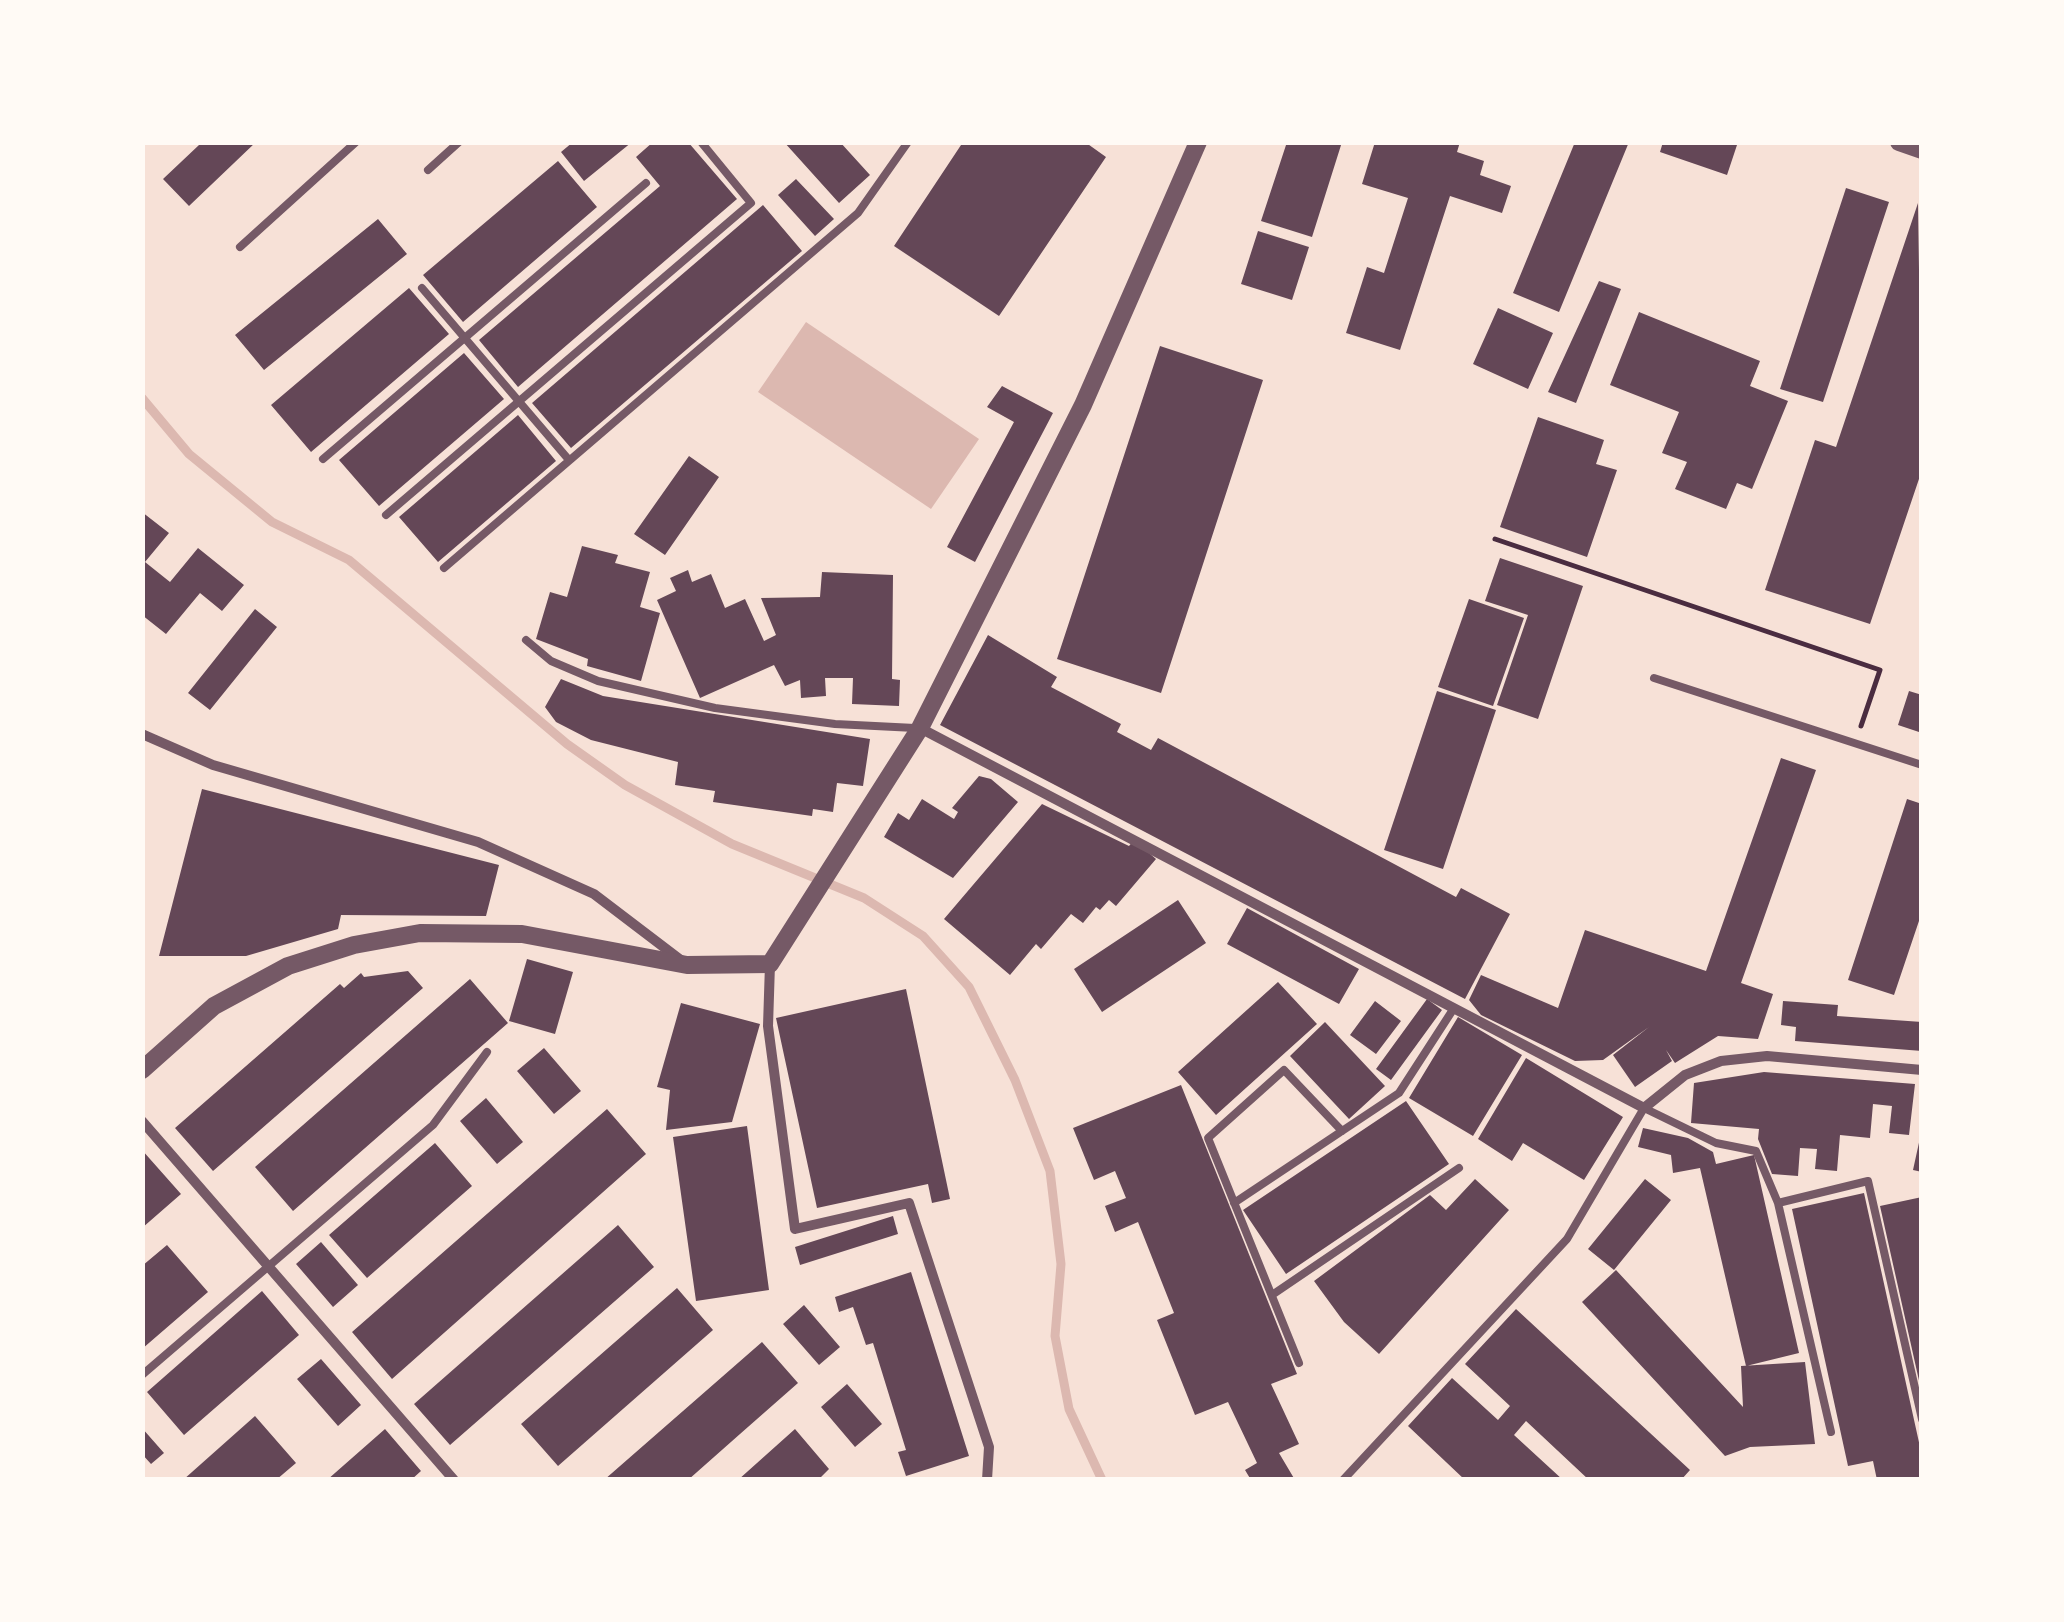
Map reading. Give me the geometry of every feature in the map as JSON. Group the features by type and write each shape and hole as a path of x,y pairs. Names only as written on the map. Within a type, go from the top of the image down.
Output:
{"street":[{"path":"986,1480 989,1446 909,1203 795,1229 768,1026 770,964 920,728 1083,404 1198,142"},
{"path":"920,728 1644,1108 1684,1075 1722,1061 1767,1056 1922,1070"},
{"path":"142,734 212,765 478,842 594,894 687,964"},
{"path":"142,1070 214,1006 288,966 354,945 420,933 522,934 687,964 770,964"},
{"path":"142,1121 147,1134 269,1266 454,1480"}],"lane":[{"path":"240,247 356,142"},
{"path":"428,170 459,142"},
{"path":"386,515 752,202 701,142"},
{"path":"444,568 858,214 908,142"},
{"path":"324,458 646,183"},
{"path":"422,288 569,460"},
{"path":"526,640 551,661 598,680 698,704 834,724 920,728"},
{"path":"1654,678 1922,765"},
{"path":"1234,1203 1399,1093 1454,1008"},
{"path":"142,1375 433,1125 487,1052"},
{"path":"1300,1363 1208,1138 1284,1070 1342,1131"},
{"path":"1343,1480 1567,1239 1644,1108 1716,1143 1756,1151 1778,1204 1831,1432"},
{"path":"1272,1295 1460,1168"},
{"path":"1778,1204 1868,1181 1922,1419"}],"path":[{"path":"1496,539 1880,670 1855,743"}],"shaded area":[{"path":"806,322 979,439 931,509 758,392"}],"building":[{"path":"196,142 256,142 189,206 163,179 199,145"},
{"path":"573,142 632,142 584,181 561,152"},
{"path":"653,142 688,142 737,199 518,387 479,340 660,186 636,157"},
{"path":"784,142 840,142 870,175 839,203"},
{"path":"963,142 1085,142 1106,157 999,316 894,246"},
{"path":"1287,142 1342,142 1312,237 1261,221"},
{"path":"1375,142 1460,142 1457,152 1484,161 1480,175 1511,186 1502,213 1450,196 1400,350 1346,333 1367,267 1384,273 1408,198 1362,184"},
{"path":"1575,142 1629,142 1559,312 1513,293"},
{"path":"1663,142 1737,145 1727,175 1660,152"},
{"path":"558,161 597,207 463,322 423,275"},
{"path":"796,179 834,219 815,236 778,195"},
{"path":"1846,188 1889,202 1823,402 1780,389"},
{"path":"1918,203 1922,470 1870,624 1765,590 1815,440 1836,447"},
{"path":"763,205 802,251 571,448 532,403"},
{"path":"378,219 407,254 264,370 235,335"},
{"path":"1258,231 1309,247 1292,300 1241,284"},
{"path":"1599,281 1621,289 1576,403 1548,392"},
{"path":"409,288 449,334 311,452 271,405"},
{"path":"1498,308 1553,333 1528,389 1473,364"},
{"path":"1639,312 1760,361 1750,386 1788,401 1752,489 1737,483 1726,509 1675,489 1687,462 1662,453 1679,412 1610,385"},
{"path":"1160,346 1263,380 1161,693 1057,659"},
{"path":"464,353 504,399 379,506 339,460"},
{"path":"1002,386 1053,413 975,562 947,547 1014,422 987,407"},
{"path":"518,415 556,461 438,562 399,517"},
{"path":"1538,417 1604,440 1596,464 1617,470 1587,557 1500,527"},
{"path":"689,456 719,477 665,555 634,534"},
{"path":"142,512 169,533 145,562 170,582 198,548 244,585 222,611 200,593 166,634 142,615"},
{"path":"582,546 618,555 615,563 650,572 640,607 660,613 641,681 587,666 588,659 536,639 550,592 567,597"},
{"path":"1500,558 1583,586 1538,719 1497,705 1528,615 1485,601"},
{"path":"688,570 692,582 711,574 725,608 745,599 764,641 776,635 761,598 820,597 822,572 893,575 892,679 900,680 899,706 852,704 853,678 825,678 826,696 801,698 800,680 785,686 774,665 700,698 657,600 676,591 670,578"},
{"path":"1469,599 1524,618 1493,706 1438,687"},
{"path":"255,609 277,627 210,710 188,693"},
{"path":"988,635 1057,677 1051,687 1121,724 1117,732 1151,750 1158,738 1456,897 1461,888 1510,914 1465,999 940,725"},
{"path":"561,679 603,696 870,739 863,786 837,783 833,812 813,809 812,816 713,802 715,791 675,785 678,762 591,740 556,722 545,707"},
{"path":"1437,691 1496,710 1443,869 1384,850"},
{"path":"1909,691 1922,695 1922,733 1898,725"},
{"path":"1781,758 1816,770 1741,983 1773,994 1758,1039 1718,1036 1675,1063 1666,1050 1672,1061 1635,1087 1613,1055 1649,1027 1603,1060 1575,1061 1481,1015 1469,1000 1481,975 1558,1008 1585,930 1706,971"},
{"path":"979,776 991,779 1018,802 953,878 884,837 898,813 909,820 922,799 954,819 958,812 952,808"},
{"path":"202,789 499,865 486,916 341,915 338,929 246,956 159,956"},
{"path":"1907,799 1922,804 1922,912 1894,995 1848,980"},
{"path":"1042,804 1129,846 1134,840 1156,859 1116,906 1109,900 1100,910 1096,907 1083,923 1071,914 1041,949 1036,944 1010,975 944,919"},
{"path":"1178,900 1206,943 1102,1012 1074,969"},
{"path":"1247,908 1359,969 1339,1004 1227,944"},
{"path":"527,959 573,972 555,1034 509,1021"},
{"path":"408,971 423,988 213,1171 175,1128 340,984 344,988 361,973 364,977"},
{"path":"470,979 508,1023 293,1211 255,1167"},
{"path":"1278,982 1317,1024 1216,1115 1178,1072"},
{"path":"906,989 950,1199 932,1203 928,1184 817,1208 776,1018"},
{"path":"1427,999 1442,1010 1391,1080 1376,1069"},
{"path":"1375,1001 1401,1021 1376,1054 1350,1035"},
{"path":"1783,1001 1838,1005 1837,1016 1922,1022 1922,1051 1795,1041 1796,1027 1781,1025"},
{"path":"681,1003 760,1024 732,1122 666,1130 670,1090 657,1087"},
{"path":"1458,1017 1522,1055 1473,1136 1409,1098"},
{"path":"1325,1022 1385,1086 1349,1119 1290,1056"},
{"path":"544,1048 581,1091 554,1114 517,1071"},
{"path":"1526,1058 1623,1117 1584,1180 1523,1143 1512,1161 1478,1139"},
{"path":"1764,1072 1915,1084 1909,1135 1889,1133 1892,1106 1873,1104 1870,1138 1840,1135 1837,1171 1815,1169 1817,1149 1800,1148 1798,1176 1772,1174 1758,1139 1759,1129 1691,1123 1694,1083"},
{"path":"1181,1085 1297,1374 1271,1384 1299,1444 1279,1453 1295,1480 1251,1480 1245,1470 1257,1463 1228,1402 1195,1415 1157,1320 1174,1313 1138,1222 1115,1232 1105,1206 1126,1198 1115,1171 1094,1180 1073,1128"},
{"path":"486,1098 523,1142 497,1164 460,1121"},
{"path":"1406,1101 1449,1164 1286,1274 1243,1210"},
{"path":"607,1109 646,1154 392,1379 352,1332"},
{"path":"747,1126 769,1290 696,1301 673,1137"},
{"path":"1643,1128 1688,1138 1713,1152 1716,1164 1754,1155 1799,1353 1746,1366 1700,1168 1673,1173 1671,1155 1638,1147"},
{"path":"1922,1138 1922,1172 1913,1170"},
{"path":"435,1143 472,1186 367,1278 329,1235"},
{"path":"142,1150 181,1194 142,1228"},
{"path":"1475,1179 1509,1210 1379,1354 1344,1322 1314,1281 1430,1195 1446,1210"},
{"path":"1645,1179 1671,1200 1614,1270 1588,1249"},
{"path":"1864,1193 1922,1456 1922,1480 1877,1480 1873,1461 1848,1466 1792,1209"},
{"path":"1922,1197 1922,1385 1920,1385 1880,1206"},
{"path":"893,1216 898,1234 800,1265 795,1247"},
{"path":"618,1225 654,1267 450,1445 414,1404"},
{"path":"321,1242 358,1285 333,1307 296,1264"},
{"path":"167,1245 208,1292 142,1349 142,1266"},
{"path":"1616,1270 1743,1407 1741,1366 1805,1362 1815,1444 1750,1447 1725,1456 1582,1302"},
{"path":"911,1272 969,1456 906,1476 898,1452 906,1450 873,1343 866,1345 853,1307 839,1312 835,1297"},
{"path":"677,1288 713,1330 558,1466 521,1424"},
{"path":"262,1291 299,1335 184,1435 147,1392"},
{"path":"804,1305 840,1347 819,1365 783,1324"},
{"path":"1516,1309 1690,1470 1681,1480 1589,1480 1526,1421 1514,1435 1563,1480 1465,1480 1408,1426 1452,1378 1498,1420 1510,1406 1465,1364"},
{"path":"762,1342 798,1383 688,1480 604,1480"},
{"path":"321,1359 361,1405 338,1426 297,1379"},
{"path":"847,1384 882,1424 855,1447 821,1407"},
{"path":"255,1416 296,1463 276,1480 183,1480"},
{"path":"142,1428 164,1453 151,1464 142,1454"},
{"path":"385,1429 421,1471 411,1480 327,1480"},
{"path":"795,1429 829,1469 818,1480 738,1480"}],"waterway":[{"path":"142,398 189,454 272,522 349,560 567,744 625,785 732,844 864,898 923,936 969,987 1015,1080 1050,1171 1061,1264 1055,1336 1069,1409 1102,1480"}]}
